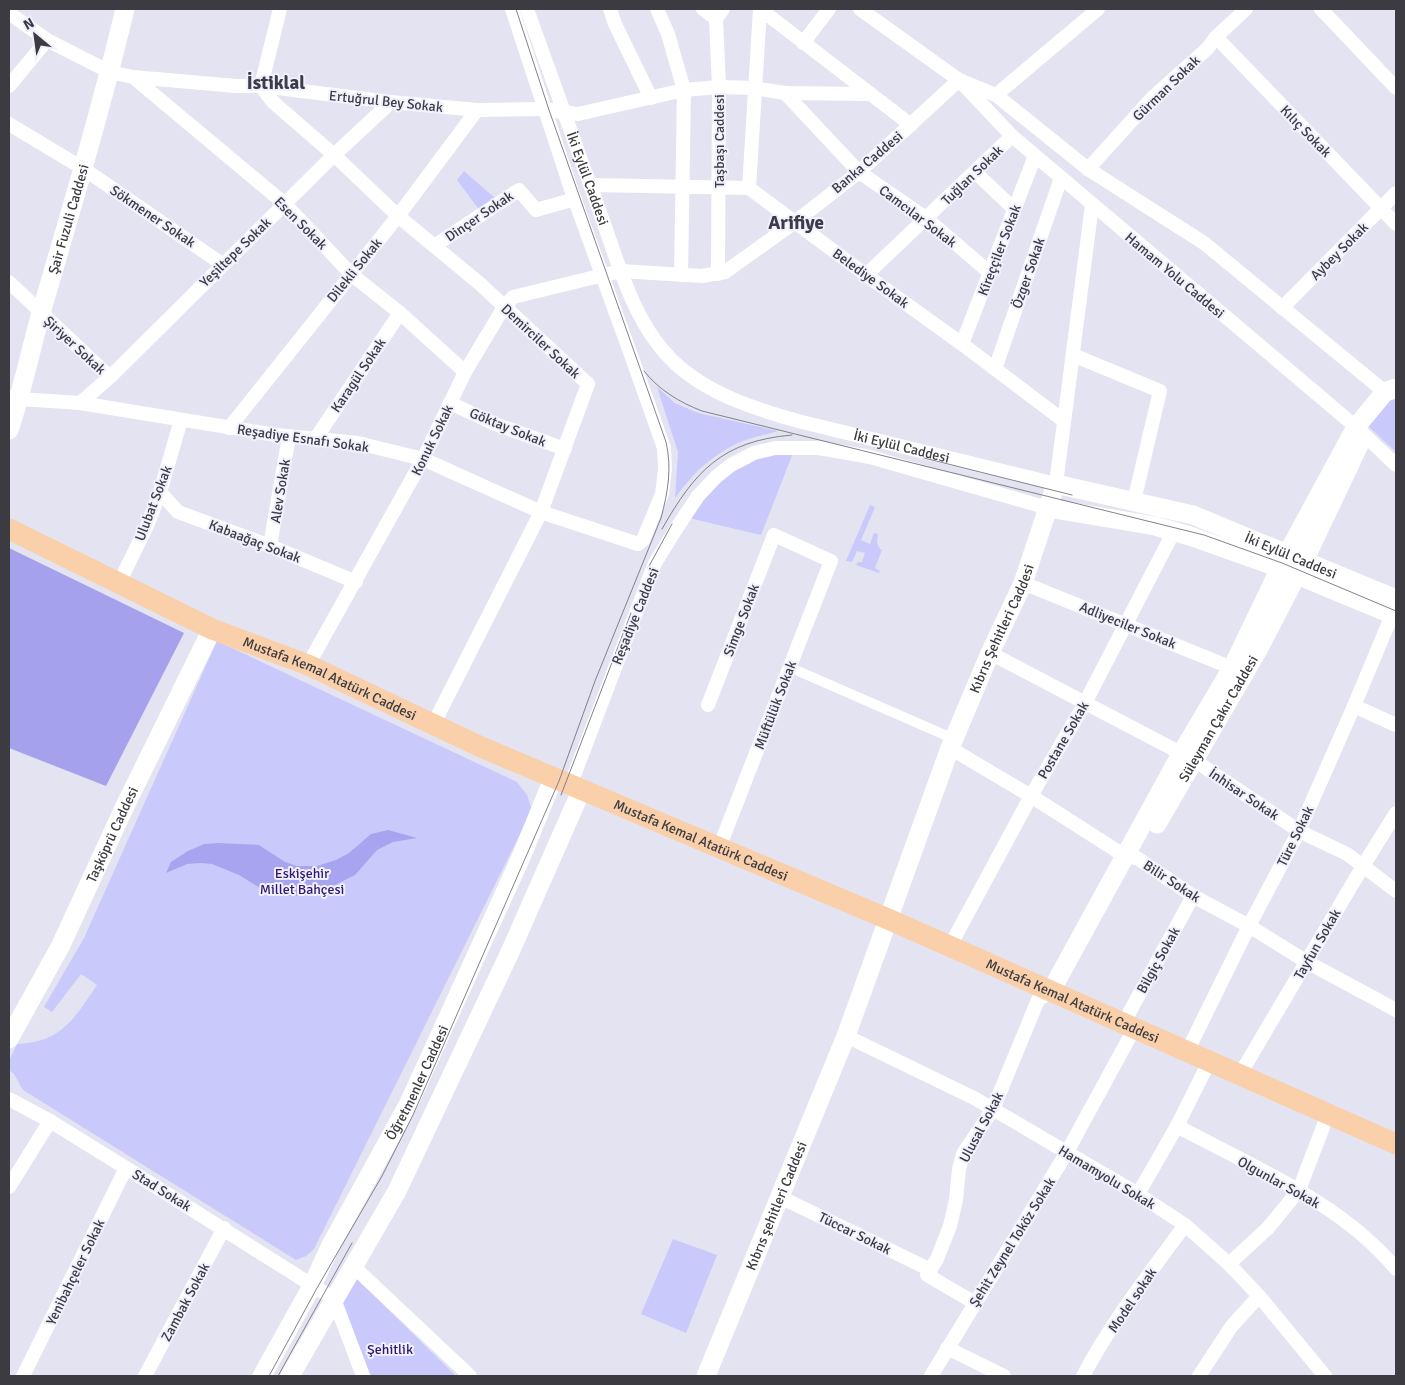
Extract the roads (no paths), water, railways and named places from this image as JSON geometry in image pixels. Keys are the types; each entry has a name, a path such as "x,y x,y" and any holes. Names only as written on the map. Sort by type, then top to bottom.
{"main road":[{"name":"Şair Fuzuli Caddesi","path":"9,430 14,398 84,169 125,9"},
{"path":"1292,565 1360,431 1391,390"},
{"name":"İki Eylül Caddesi","path":"1056,484 1192,515 1292,565 1395,610"},
{"name":"Kıbrıs Şehitleri Caddesi","path":"846,1036 952,743 990,653 1023,583 1056,484"},
{"name":"İki Eylül Caddesi","path":"1048,508 1155,526 1226,548 1292,565"},
{"name":"Mustafa Kemal Atatürk Caddesi","path":"9,529 212,629 308,665 433,725 568,785 888,919 1396,1144"},
{"name":"Süleyman Çakır Caddesi","path":"1057,994 1131,857 1188,757 1232,668 1292,565"},
{"name":"Süleyman Çakır Caddesi","path":"1188,757 1259,648 1292,565"},
{"name":"Taşköprü Caddesi","path":"9,1039 61,945 124,808 212,629"},
{"name":"Öğretmenler Caddesi","path":"290,1376 397,1192 511,950 568,785"},
{"name":"Öğretmenler Caddesi","path":"262,1376 312,1286 331,1244 409,1103 522,855 568,785"},
{"name":"Kıbrıs şehitleri Caddesi","path":"706,1376 846,1036"}],"street":[{"path":"261,86 280,9"},
{"name":"İki Eylül Caddesi","path":"512,9 543,109 664,448 665,469 662,494 648,524"},
{"name":"İki Eylül Caddesi","path":"528,9 620,271 639,315 656,342 676,364 694,378 722,394 762,411 1056,484"},
{"path":"610,9 615,24 651,98"},
{"path":"657,9 668,34 684,90 681,275"},
{"path":"704,9 719,14"},
{"path":"760,9 911,125"},
{"path":"590,185 749,188 760,9"},
{"path":"803,43 829,9"},
{"path":"996,95 1098,9"},
{"name":"Gürman Sokak","path":"1088,169 1153,97 1208,50 1216,37 1246,9"},
{"path":"1321,9 1396,88"},
{"name":"Hamam Yolu Caddesi","path":"869,11 959,80 1012,136 1360,431 1396,465"},
{"name":"Ertuğrul Bey Sokak","path":"16,14 47,40 110,72 133,77 236,86 261,86 391,102 477,110 543,109 578,114 684,90 719,87 754,88 785,93 869,94"},
{"name":"Taşbaşı Caddesi","path":"718,274 719,14"},
{"name":"Kılıç Sokak","path":"1216,37 1396,224"},
{"path":"9,86 47,40"},
{"name":"Esen Sokak","path":"133,77 284,204 351,274 400,313 465,372"},
{"name":"Hamam Yolu Caddesi","path":"959,80 996,95 1088,169 1204,243 1282,308 1391,390"},
{"name":"Banka Caddesi","path":"602,276 620,271 702,276 725,272 795,222 859,172 959,80"},
{"name":"Demirciler Sokak","path":"261,86 273,102 334,155 398,216 504,306 588,384 541,512 433,725"},
{"name":"Camcılar Sokak","path":"785,93 859,172 926,218 990,273"},
{"name":"Yeşiltepe Sokak","path":"80,403 110,377 222,264 391,102"},
{"name":"Dilekli Sokak","path":"229,428 398,216 477,110"},
{"name":"Sökmener Sokak","path":"9,124 84,169 222,264"},
{"name":"Tuğlan Sokak","path":"866,275 1012,136"},
{"name":"Kireççiler Sokak","path":"962,344 1035,156"},
{"path":"975,172 1014,209"},
{"name":"Özger Sokak","path":"995,369 1061,178"},
{"name":"Belediye Sokak","path":"749,188 1064,421"},
{"name":"Dinçer Sokak","path":"434,246 519,190 536,210 575,199"},
{"name":"Aybey Sokak","path":"1282,308 1396,194"},
{"name":"Kıbrıs Şehitleri Caddesi","path":"1056,484 1092,205"},
{"name":"Konuk Sokak","path":"308,665 423,459 465,372 504,306 513,297 602,276"},
{"name":"Şiriyer Sokak","path":"9,282 110,377"},
{"name":"Karagül Sokak","path":"316,438 400,313"},
{"path":"1073,355 1160,391 1134,501"},
{"name":"Reşadiye Esnafı Sokak","path":"14,398 80,403 229,428 358,443 423,459 541,512 638,544 642,540 648,524"},
{"name":"Göktay Sokak","path":"450,403 495,424 565,449"},
{"name":"Ulubat Sokak","path":"119,583 160,492 181,420"},
{"name":"Alev Sokak","path":"270,546 289,436"},
{"name":"İki Eylül Caddesi","path":"731,465 754,453 774,448 819,448 870,457 1048,508"},
{"name":"Reşadiye Caddesi","path":"568,785 655,563 698,496 716,477 731,465"},
{"name":"Kabaağaç Sokak","path":"160,492 178,512 270,546 356,582"},
{"name":"Postane Sokak","path":"950,946 1031,796 1085,703 1174,531"},
{"name":"Simge Sokak","path":"708,704 774,535 831,561"},
{"name":"Müftülük Sokak","path":"719,848 831,561"},
{"name":"Adliyeciler Sokak","path":"1023,583 1232,668"},
{"name":"Türe Sokak","path":"1187,1052 1298,831 1395,610"},
{"name":"İnhisar Sokak","path":"990,653 1188,757 1298,831 1347,854 1396,891"},
{"path":"789,667 952,743"},
{"path":"1354,706 1396,725"},
{"name":"Bilir Sokak","path":"952,743 1031,796 1193,896 1249,926 1307,962 1396,1010"},
{"name":"Tayfun Sokak","path":"1239,1076 1396,813"},
{"name":"Bilgiç Sokak","path":"1129,1026 1193,896"},
{"name":"Ulusal Sokak","path":"931,1270 950,1226 963,1154 992,1109 1038,1000 1057,994"},
{"name":"Şehit Zeynel Toköz Sokak","path":"931,1376 1067,1152 1129,1026"},
{"name":"Hamamyolu Sokak","path":"846,1036 974,1098 1138,1194 1185,1225 1229,1264 1259,1296 1325,1376"},
{"path":"1138,1194 1209,1062"},
{"name":"Stad Sokak","path":"9,1099 50,1121 224,1228 334,1299"},
{"path":"1229,1264 1268,1228 1299,1190 1328,1114"},
{"path":"9,1187 50,1121"},
{"name":"Olgunlar Sokak","path":"1176,1126 1299,1190 1358,1230 1382,1251 1396,1269"},
{"name":"Yenibahçeler Sokak","path":"24,1376 126,1168"},
{"name":"Tüccar Sokak","path":"780,1197 931,1270"},
{"name":"Model sokak","path":"1083,1376 1138,1289 1185,1225"},
{"name":"Zambak Sokak","path":"146,1376 224,1228"},
{"path":"353,1266 470,1376"},
{"path":"931,1270 927,1276 974,1303"},
{"path":"1199,1376 1231,1327 1259,1296"},
{"path":"334,1299 363,1376"},
{"path":"947,1348 1004,1376"}],"tram line":[{"path":"269,1376 382,1176 413,1115 559,781 595,681 661,518 666,499 669,471 666,442 549,110 516,9"},
{"path":"644,371 670,395 702,411 1204,535 1282,563 1396,611"},
{"path":"662,529 686,491 713,462 747,444 768,438 792,435"},
{"path":"924,458 1072,495"},
{"path":"648,568 672,524"},
{"path":"561,795 631,613"},
{"path":"278,1376 352,1243"}],"district":[{"name":"İstiklal","path":"276,82"},
{"name":"Arifiye","path":"796,222"}],"park label":[{"name":"Eskişehir Millet Bahçesi","path":"302,882"},
{"name":"Şehitlik","path":"390,1349"}]}
